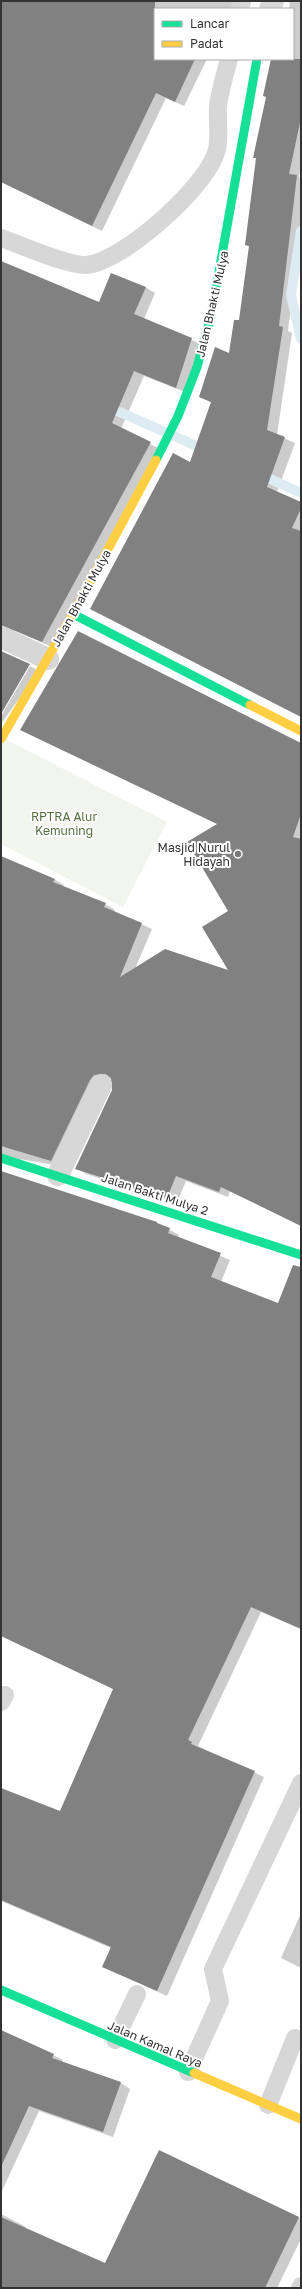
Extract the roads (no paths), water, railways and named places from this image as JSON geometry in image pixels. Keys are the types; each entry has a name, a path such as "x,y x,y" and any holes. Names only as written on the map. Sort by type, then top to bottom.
{"street":[{"name":"Jalan Bhakti Mulya","path":"1,739 73,614 156,460 178,416 197,367 211,316 257,60"},
{"path":"73,614 301,731"},
{"path":"1,637 48,658"},
{"path":"58,1175 101,1085"},
{"name":"Jalan Bakti Mulya 2","path":"1,1158 58,1175 301,1255"},
{"name":"Jalan Kamal Raya","path":"1,1990 188,2072 301,2119"}],"lane":[{"path":"1,238 60,260 87,265 117,253 146,234 205,174 217,149 218,105 229,60"},
{"path":"188,2072 220,2001 213,1969 301,1783"},
{"path":"115,2040 137,1994"},
{"path":"268,2105 295,2038"}],"waterway":[{"path":"301,231 291,295 301,339"},
{"path":"106,406 208,451"},
{"path":"257,473 301,493"}],"place":[{"name":"Masjid Nurul Hidayah","path":"238,854"}],"park label":[{"name":"RPTRA Alur Kemuning","path":"64,823"}]}
